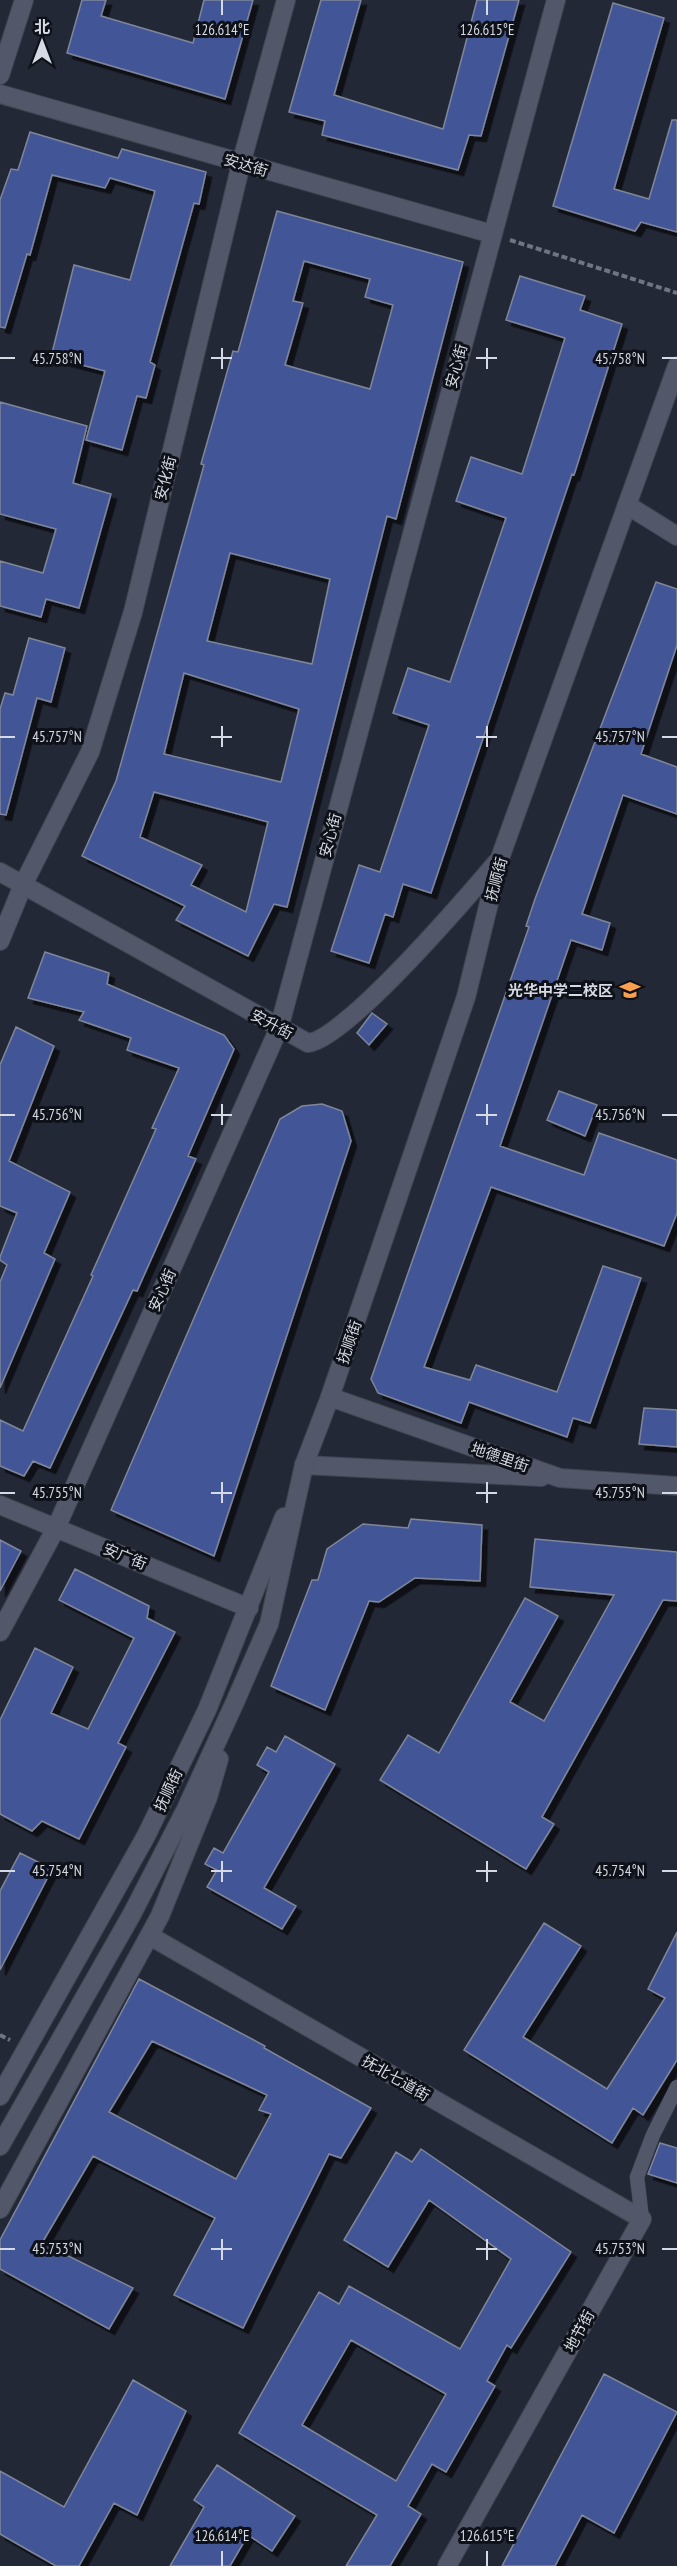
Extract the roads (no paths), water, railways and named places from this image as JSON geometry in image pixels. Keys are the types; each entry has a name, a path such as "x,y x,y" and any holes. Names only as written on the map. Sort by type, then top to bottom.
{"street":[{"path":"0,75 24,0"},
{"name":"安化街","path":"0,941 23,885 90,753 126,634 241,164 286,0"},
{"name":"安心街","path":"0,1632 56,1528 279,1028 556,0"},
{"name":"安达街","path":"0,94 492,234"},
{"name":"抚顺街","path":"0,2096 146,1836 207,1710 249,1608 330,1397 466,997 500,858 677,366"},
{"path":"627,505 677,536"},
{"name":"安升街","path":"0,872 308,1042 326,1037 441,929 500,858"},
{"name":"地德里街","path":"330,1397 560,1478 677,1485"},
{"path":"304,1465 560,1478"},
{"name":"抚顺街","path":"0,2146 137,1904 186,1809 235,1702 269,1624 304,1465"},
{"name":"安广街","path":"0,1505 249,1608"},
{"name":"抚顺街","path":"0,2209 160,1916 208,1797 235,1702"},
{"name":"抚北七道街","path":"150,1936 642,2219"},
{"name":"地节街","path":"447,2566 642,2219"}],"lane":[{"path":"642,2219 637,2177 652,2135 677,2087"}],"place":[{"name":"光华中学二校区","path":"630,990"}]}
